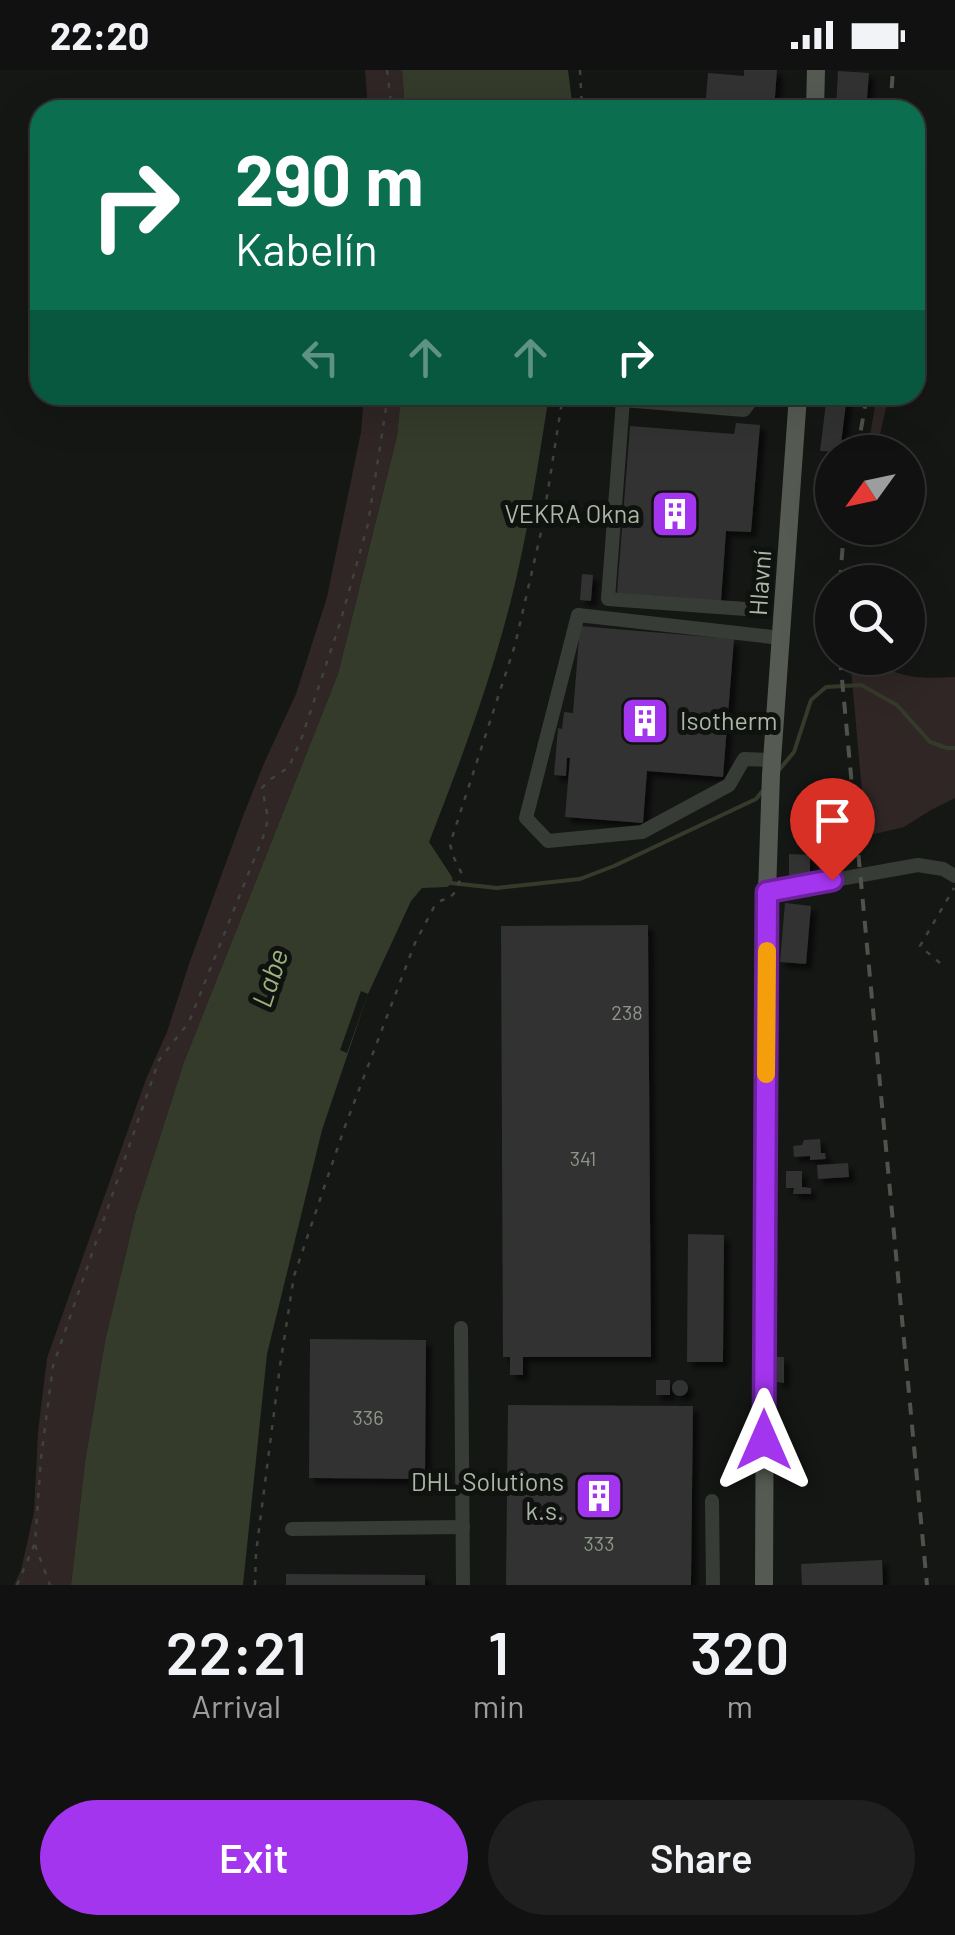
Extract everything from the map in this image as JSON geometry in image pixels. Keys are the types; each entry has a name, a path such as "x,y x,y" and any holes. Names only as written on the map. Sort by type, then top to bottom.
{"main road":[{"path":"814,100 816,70"},
{"name":"Hlavní","path":"764,1585 767,892 797,405"}],"street":[{"path":"622,405 608,599 759,610"},
{"path":"683,405 744,410 748,405"},
{"path":"772,767 744,758 729,785 642,832 548,841 526,818 578,615 781,638"},
{"path":"767,892 918,865 943,869 955,876"},
{"path":"461,1328 464,1585"},
{"path":"712,1502 713,1585"},
{"path":"292,1528 463,1526"}],"path":[{"path":"387,70 391,100"},
{"path":"580,70 582,100"},
{"path":"17,1585 34,1544 53,1366 160,1060 189,1022 265,832 268,818 262,788 289,768 302,737 368,524 386,405"},
{"path":"255,1585 277,1385 294,1276 344,1129 415,943 434,906 456,891 462,874 450,844 515,645 542,528 561,405"},
{"path":"940,963 920,946 955,887"},
{"path":"34,1544 50,1585"}],"shaded area":[{"path":"365,70 402,70 404,100 367,100"},
{"path":"363,405 400,405 397,436 338,674 184,1062 136,1211 105,1341 85,1462 71,1585 14,1585 34,1512 47,1358 243,816 296,694 327,597"},
{"path":"875,405 887,405 880,435 870,435"},
{"path":"852,675 955,677 955,798 904,827 866,836"}],"water":[{"path":"402,70 568,70 572,100 404,100"},
{"name":"Labe","path":"400,405 547,405 528,524 503,631 429,842 453,883 422,888 411,901 368,994 322,1130 267,1354 243,1585 71,1585 85,1462 105,1341 136,1211 184,1062 338,674 397,436"}],"pier":[{"path":"361,991 368,994 347,1053 340,1050"}],"building":[{"path":"744,70 777,70 775,100 706,100 708,73 744,76"},
{"path":"838,71 869,73 867,100 837,100"},
{"path":"826,405 846,405 842,435 822,435"},
{"name":"VEKRA Okna","path":"736,423 760,425 751,532 726,531 721,601 617,593 630,426 734,434"},
{"path":"582,574 593,575 591,601 580,600"},
{"name":"Isotherm","path":"580,626 734,639 723,777 647,771 643,823 565,817 570,758 566,776 554,775 558,728 562,729 564,712 573,713"},
{"path":"789,854 810,855 810,877 789,877"},
{"path":"836,864 837,872 821,875 819,867"},
{"path":"785,903 811,906 806,964 780,962"},
{"path":"648,925 651,1357 523,1357 523,1375 510,1375 510,1357 503,1357 501,926"},
{"path":"820,1139 821,1153 825,1153 826,1159 794,1157 793,1146 802,1145 804,1140"},
{"path":"848,1163 849,1177 818,1179 817,1165"},
{"path":"786,1171 802,1171 802,1187 811,1188 811,1194 793,1194 794,1188 786,1188"},
{"path":"688,1234 724,1235 723,1362 687,1362"},
{"path":"310,1339 426,1340 425,1479 309,1478"},
{"path":"777,1357 784,1357 784,1383 777,1382"},
{"path":"656,1380 670,1380 670,1395 656,1395"},
{"path":"680,1380 688,1388 680,1396 672,1388"},
{"name":"DHL Solutions k.s.","path":"508,1405 693,1406 691,1585 506,1585"},
{"path":"882,1560 883,1585 802,1585 801,1564"},
{"path":"286,1574 425,1575 425,1585 286,1585"}],"waterway":[{"path":"779,770 794,752 811,700 826,687 861,685 897,705 930,742 955,748"},
{"path":"451,883 497,888 580,879 756,799 764,789"}],"railway":[{"path":"891,100 893,70"},
{"path":"860,435 865,405"},
{"path":"841,565 843,545"},
{"path":"842,675 927,1585"}],"slow traffic":[{"path":"766,1074 767,951"}],"place":[{"name":"VEKRA Okna","path":"675,514"},
{"name":"Isotherm","path":"645,721"},
{"name":"DHL Solutions k.s.","path":"599,1496"}],"route":[{"path":"764,1440 767,892 832,880"}]}
